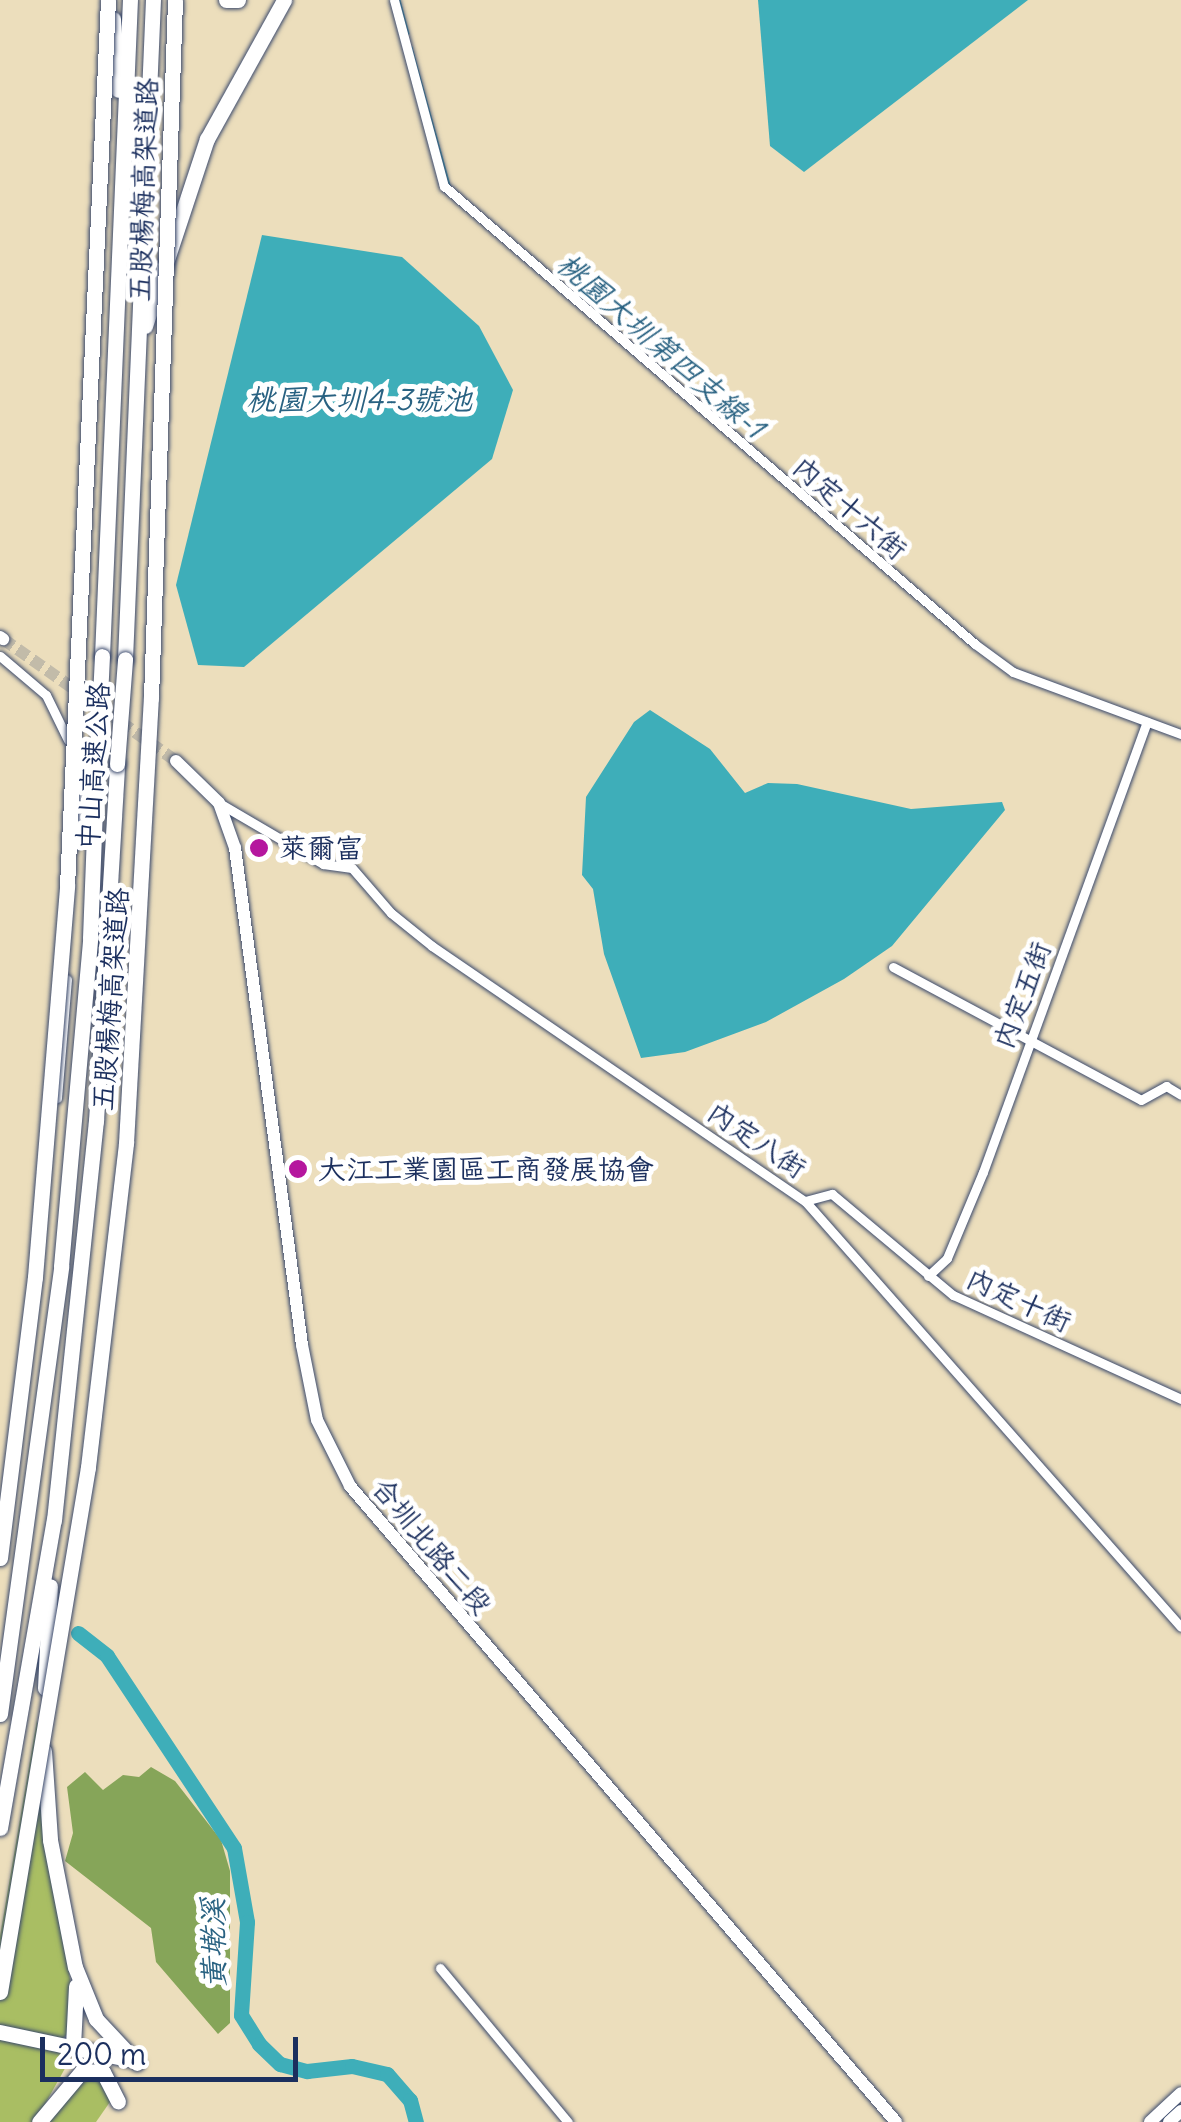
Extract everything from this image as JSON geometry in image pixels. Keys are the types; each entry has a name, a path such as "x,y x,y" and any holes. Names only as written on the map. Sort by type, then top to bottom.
{"highway":[{"path":"110,0 124,169"},
{"name":"五股楊梅高架道路","path":"0,1558 35,1277 66,905 110,0"},
{"name":"中山高速公路","path":"0,1714 18,1611 61,1266 90,938 130,0"},
{"name":"中山高速公路","path":"0,1828 54,1520 96,1121 125,660 153,0"},
{"name":"五股楊梅高架道路","path":"0,1992 88,1466 126,1143 150,733 175,0"},
{"path":"226,0 238,0"},
{"path":"138,354 208,139 284,0"},
{"path":"0,2032 137,2063 96,2019 75,1967 50,1840 43,1730 54,1520"},
{"path":"0,1662 18,1611"},
{"path":"73,2046 75,1967"},
{"path":"39,2122 82,2071 102,2072 118,2101 116,2075 73,2046"}],"street":[{"name":"內定十六街","path":"394,0 444,186 1009,669 1181,734"},
{"path":"0,656 46,695 64,722 80,792 38,1289 0,1572"},
{"name":"內定五街","path":"928,1276 948,1258 1147,722"},
{"name":"合圳北路二段","path":"176,760 219,803 236,848 302,1345 317,1420 334,1456 380,1526 896,2122"},
{"name":"內定八街","path":"219,803 322,864 352,868 391,914 432,946 805,1200 1181,1626"},
{"path":"892,967 1141,1100 1166,1086 1181,1094"},
{"name":"內定十街","path":"805,1200 832,1194 953,1296 1181,1400"},
{"path":"440,1968 568,2122"},
{"path":"1150,2122 1181,2094"},
{"path":"1169,2122 1181,2112"}],"green space":[{"path":"37,1720 73,2003 72,2030 62,2039 0,2026 0,1936"},
{"path":"151,1767 175,1781 221,1840 230,1871 230,2023 218,2034 156,1962 151,1928 65,1861 73,1833 67,1787 85,1772 103,1790 123,1775 139,1777"},
{"path":"0,2038 67,2051 68,2063 35,2122 0,2122"},
{"path":"96,2075 112,2099 96,2122 47,2122 78,2079"}],"water":[{"path":"758,0 1028,0 804,172 770,146"},
{"name":"桃園大圳4-3號池","path":"262,235 402,257 479,326 513,390 492,459 244,667 198,665 176,585"},
{"path":"650,710 710,749 745,793 768,783 797,784 911,809 1002,802 1005,810 892,946 844,979 766,1022 685,1052 641,1058 604,954 593,889 582,875 586,797 634,722"}],"waterway":[{"name":"桃園大圳第四支線-1","path":"399,0 408,33"},
{"name":"桃園大圳第四支線-1","path":"411,47 449,185"},
{"name":"黃墘溪","path":"78,1633 107,1656 234,1848 247,1922 241,2015 259,2044 280,2064 307,2071 352,2066 387,2074 410,2100 416,2122"}],"tunnel":[{"path":"3,639 176,761"}],"place":[{"name":"萊爾富","path":"259,848"},
{"name":"大江工業園區工商發展協會","path":"298,1169"}]}
